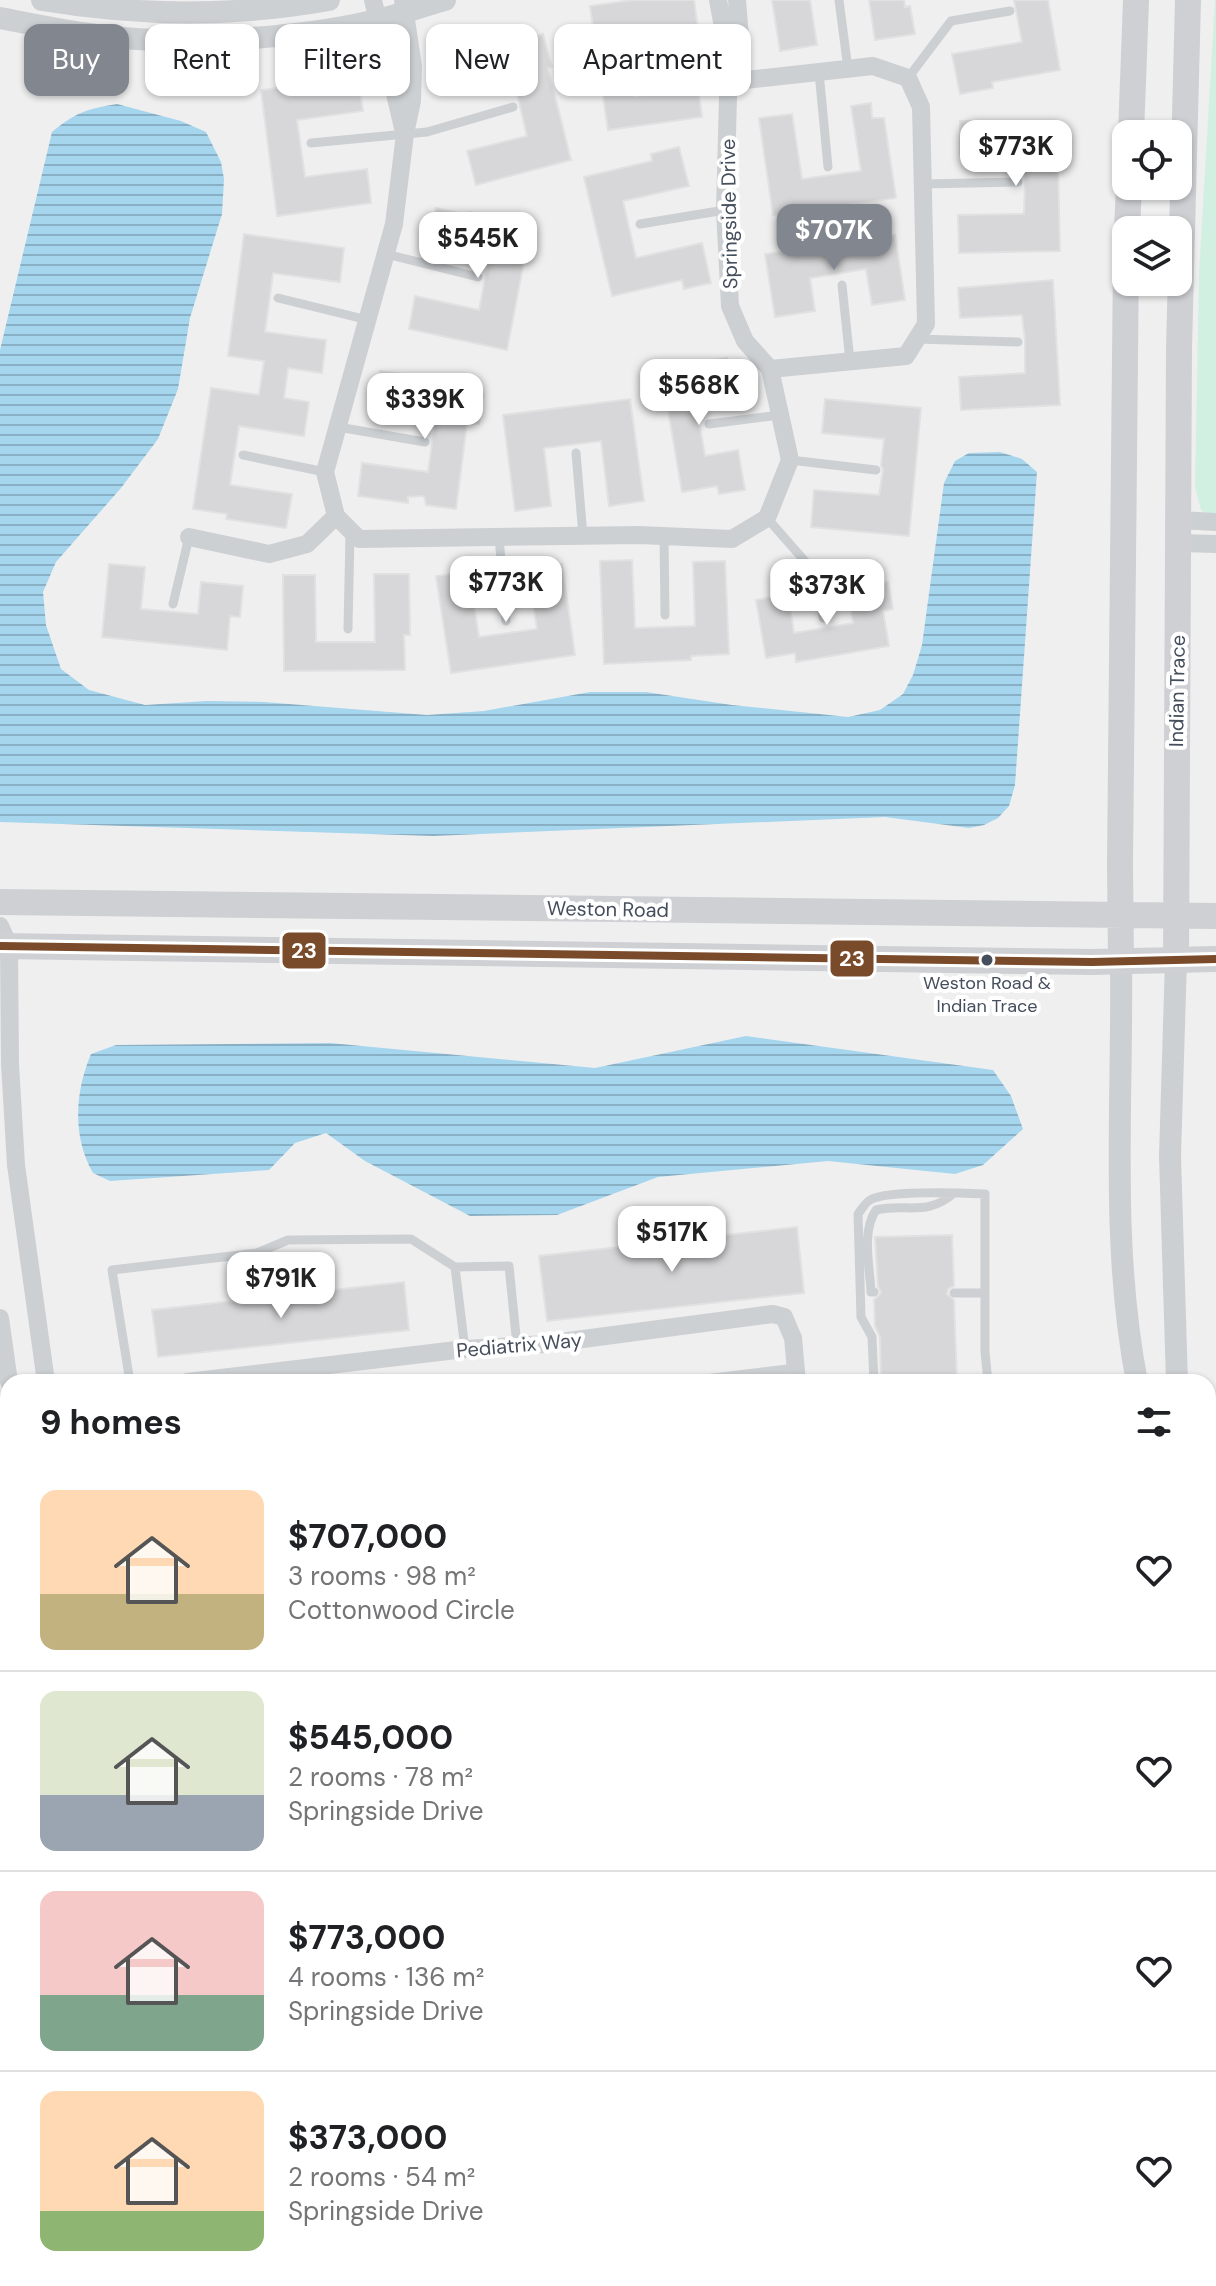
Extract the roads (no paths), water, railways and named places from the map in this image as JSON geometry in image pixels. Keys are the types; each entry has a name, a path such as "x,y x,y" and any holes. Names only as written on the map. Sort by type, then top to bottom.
{"main road":[{"path":"1132,120 1136,0"},
{"name":"Indian Trace","path":"1176,960 1179,349 1188,0"},
{"path":"1121,961 1126,296"},
{"name":"Weston Road","path":"0,902 1216,916"},
{"path":"3,939 1121,961 1216,959"}],"street":[{"path":"42,0 156,13 239,12 329,0"},
{"path":"0,18 74,32 156,40 241,38 319,30 376,10 445,0"},
{"name":"Springside Drive","path":"718,0 722,24"},
{"name":"Springside Drive","path":"737,0 739,24"},
{"path":"405,6 413,66 412,101 394,224 325,472 336,516 359,539 583,536 732,539 767,518 790,460"},
{"path":"376,10 405,134"},
{"path":"751,79 873,66 908,78 921,107 926,324 906,356 770,369"},
{"name":"Springside Drive","path":"728,96 725,210 730,306 745,341 770,369 790,460"},
{"path":"189,537 269,554 307,544 336,516"},
{"path":"1179,532 1216,522"},
{"path":"1179,532 1216,544"},
{"path":"3,939 16,1165 45,1374"},
{"name":"Indian Trace","path":"1176,960 1170,1156 1177,1374"},
{"path":"1121,961 1119,1197 1129,1337 1136,1374"},
{"name":"Pediatrix Way","path":"254,1374 773,1314 784,1317 793,1338 797,1374"},
{"path":"0,1318 2,1348 9,1374"}],"lane":[{"path":"839,0 848,69"},
{"path":"908,78 951,21 1010,11"},
{"path":"819,72 828,167"},
{"path":"311,143 427,132 513,107"},
{"path":"923,184 1018,182"},
{"path":"640,224 725,210"},
{"path":"386,254 478,277"},
{"path":"842,285 850,361"},
{"path":"278,298 368,320"},
{"path":"916,339 1018,342"},
{"path":"709,424 780,415"},
{"path":"338,427 425,442"},
{"path":"576,453 583,536"},
{"path":"243,455 325,472"},
{"path":"790,460 876,470"},
{"path":"767,518 817,575 823,618"},
{"path":"348,629 350,531"},
{"path":"664,536 665,615"},
{"path":"173,604 189,537"},
{"path":"499,537 506,621"},
{"path":"874,1292 871,1292 868,1238 870,1219 876,1210 931,1208 942,1204 954,1193"},
{"path":"874,1374 872,1337 861,1317 858,1214 868,1201 880,1196 954,1193 985,1194 987,1374"},
{"path":"129,1374 112,1270 257,1253 288,1240 411,1239 455,1267 509,1266 517,1346"},
{"path":"455,1267 465,1349"},
{"path":"954,1293 985,1293"}],"water":[{"path":"117,104 181,121 206,132 221,162 224,179 222,214 190,318 178,389 158,439 121,488 56,562 43,592 46,625 61,669 89,690 145,705 207,701 264,702 427,715 484,711 590,692 646,692 848,717 880,710 903,694 913,675 922,645 944,483 955,461 969,453 1000,452 1022,459 1037,472 1015,785 1009,806 998,818 969,828 885,817 433,836 0,822 0,350 52,132 82,112"},
{"path":"746,1036 993,1070 1011,1096 1023,1129 983,1165 955,1174 828,1161 658,1177 557,1215 470,1216 365,1161 326,1133 295,1143 269,1170 110,1181 93,1173 86,1159 79,1129 79,1099 91,1054 116,1045 330,1043 595,1068"}],"place":[{"name":"Weston Road & Indian Trace","path":"987,960"}]}
